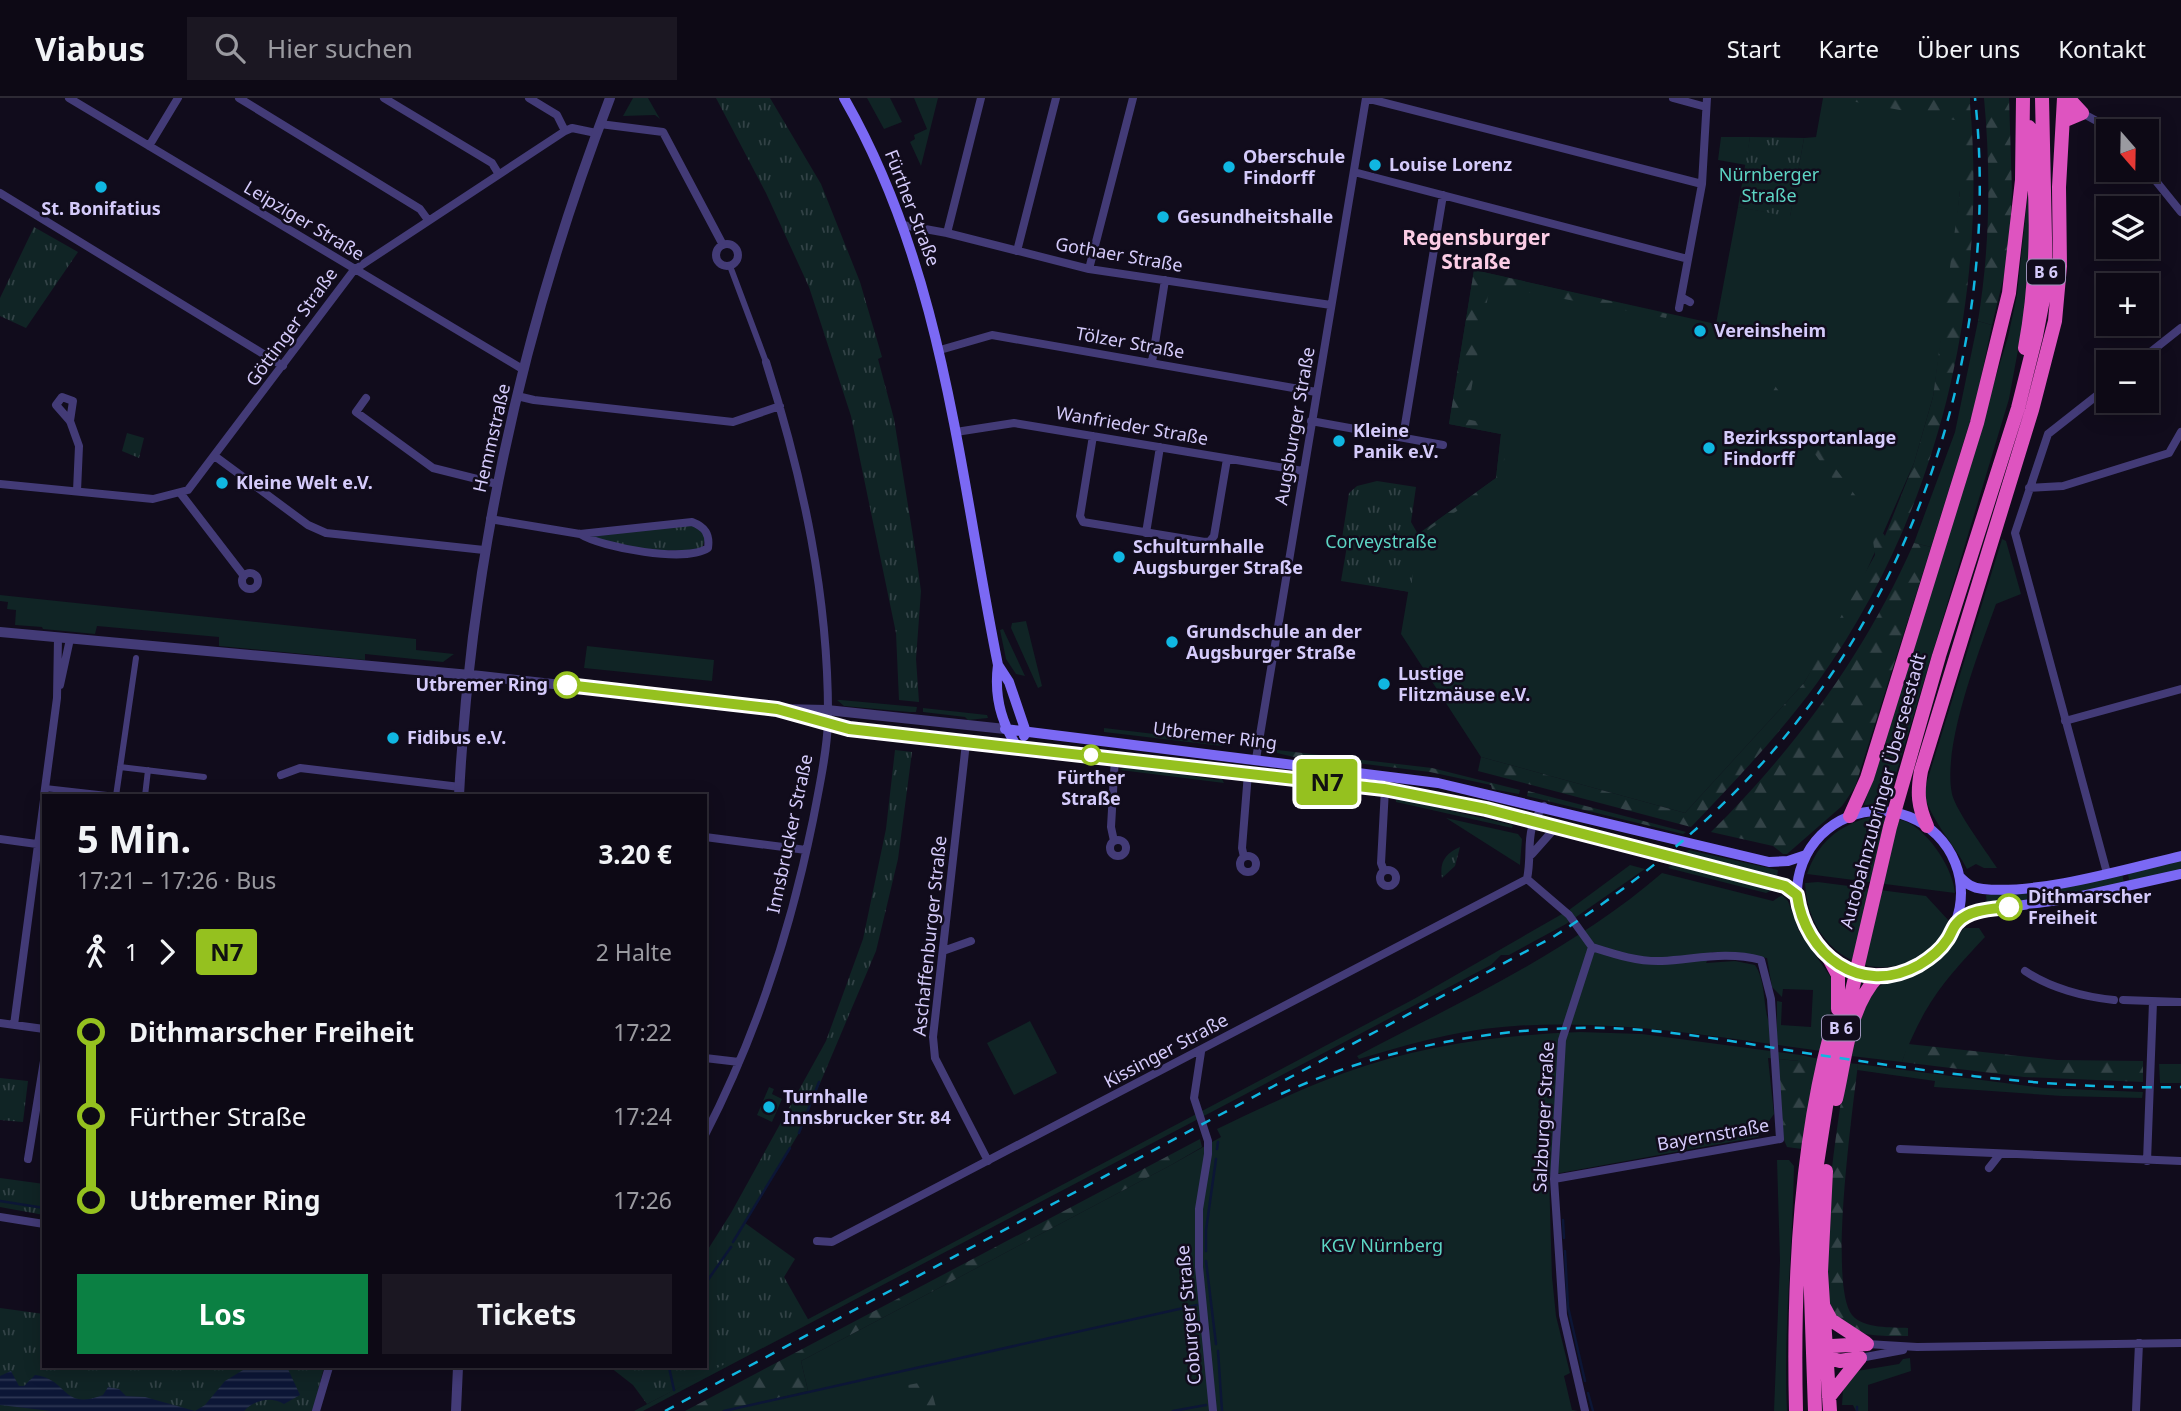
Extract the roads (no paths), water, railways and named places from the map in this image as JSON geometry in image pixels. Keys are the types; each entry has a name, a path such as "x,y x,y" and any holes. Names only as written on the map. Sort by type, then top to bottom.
{"highway":[{"name":"Autobahnzubringer Überseestadt","path":"2006,438 2027,334 2032,278 2032,147 2024,98"},
{"name":"B 6","path":"1850,816 1867,778 1977,423 2009,293 2022,180 2024,98"},
{"name":"B 6","path":"2066,98 2082,113"},
{"name":"B 6","path":"1927,826 1919,808 1917,792 1921,771 2032,410 2054,321 2060,267 2059,187 2066,98"},
{"name":"Autobahnzubringer Überseestadt","path":"1815,1411 1810,1265 1817,1164 1828,1094 1890,827 1939,656 2006,438 2018,408 2046,284 2042,99"},
{"name":"B 6","path":"2042,99 2059,187"},
{"path":"2063,121 2082,113"},
{"name":"B 6","path":"1796,1411 1795,1320 1814,1107 1840,995 1838,975 1830,960"},
{"name":"B 6","path":"1830,1404 1822,1354 1821,1272 1825,1182 1833,1116 1853,1017 1864,990 1879,975"},
{"path":"1823,1304 1831,1320 1867,1344"},
{"name":"B 6","path":"1795,1320 1822,1354"},
{"path":"1795,1372 1822,1354 1867,1344"},
{"path":"1822,1354 1860,1358"},
{"name":"B 6","path":"1830,1404 1860,1358"}],"main road":[{"name":"Fürther Straße","path":"844,98 874,156 903,225 940,350 998,665 996,684 1005,729 1018,748"},
{"name":"Fürther Straße","path":"998,665 1009,682 1027,732"},
{"name":"Utbremer Ring","path":"1005,729 1438,783 1544,806 1769,862 1788,861 1806,855"},
{"path":"1018,748 1027,732"},
{"name":"Utbremer Ring","path":"1018,748 1384,789 1531,820 1778,884 1797,895"},
{"path":"1960,877 1962,897 1958,922 1945,943 1932,957 1898,973 1879,975 1855,971 1830,960 1807,932 1797,895 1799,875 1806,855 1818,838 1850,816 1891,811 1912,817 1927,826 1945,847 1960,877 1969,886 1990,889 2107,873 2181,856"},
{"path":"1958,922 1981,911 2073,898 2181,874"}],"street":[{"name":"Leipziger Straße","path":"69,98 524,370"},
{"path":"149,146 178,98"},
{"path":"239,98 420,209 428,220"},
{"path":"384,98 492,163 498,173"},
{"path":"529,98 557,115 565,131 572,128 598,128 663,132 723,245"},
{"name":"Hemmstraße","path":"460,792 467,674 484,550 497,484 547,282 610,98"},
{"path":"947,233 981,98"},
{"path":"1017,251 1056,98"},
{"path":"1089,269 1133,98"},
{"path":"1366,98 1702,184"},
{"name":"Augsburger Straße","path":"1256,759 1366,98"},
{"path":"1673,98 1707,102 1702,184 1679,308"},
{"path":"2082,113 2096,121"},
{"name":"Göttinger Straße","path":"181,494 216,457 354,270 565,131"},
{"path":"1354,172 1688,259"},
{"path":"2157,182 2181,212"},
{"path":"0,193 283,366"},
{"path":"1403,437 1443,195"},
{"name":"Gothaer Straße","path":"903,225 947,233 1089,269 1331,305"},
{"path":"723,245 734,246 738,252 737,259 730,265 723,265 716,257 723,245"},
{"path":"730,265 766,362"},
{"path":"1152,362 1165,281"},
{"path":"1681,297 1690,302"},
{"path":"2153,350 2181,328"},
{"name":"Tölzer Straße","path":"940,350 992,335 1316,392"},
{"name":"Innsbrucker Straße","path":"707,1131 739,1062 779,954 806,850 828,724 820,583 780,406 766,362"},
{"path":"517,396 733,422 780,406"},
{"path":"2096,396 2048,434 2029,488 2015,541 2107,873"},
{"path":"366,398 356,412 433,468 497,484"},
{"path":"70,421 79,446 81,462 77,491"},
{"path":"1311,421 1443,445"},
{"name":"Wanfrieder Straße","path":"956,432 1014,422 1303,471"},
{"path":"2029,488 2063,486 2169,453 2177,434 2181,432"},
{"path":"1093,436 1080,516 1083,522 1146,533 1210,541 1214,537 1227,459"},
{"path":"1146,533 1160,447"},
{"path":"216,457 308,525 326,533 484,550"},
{"path":"0,484 153,499 181,494 244,576"},
{"path":"490,519 580,534 692,522 707,531 709,539 708,548 693,555 601,545 580,534"},
{"name":"Utbremer Ring","path":"0,632 467,674 777,709 827,710 1005,729"},
{"path":"57,698 58,637"},
{"path":"45,794 57,698 70,639"},
{"path":"116,794 136,658"},
{"path":"2064,721 2181,688"},
{"name":"Utbremer Ring","path":"777,709 849,729 1018,748"},
{"name":"Aschaffenburger Straße","path":"967,743 933,1037 935,1058 988,1161"},
{"path":"1114,841 1111,827 1115,757"},
{"path":"120,767 204,777"},
{"path":"281,775 300,768 460,792"},
{"path":"145,794 148,770"},
{"name":"Utbremer Ring","path":"1244,857 1242,848 1248,773"},
{"path":"1384,789 1381,863 1384,871"},
{"path":"1544,806 1531,820 1529,835 1532,854 1527,879 1569,915 1592,947"},
{"path":"1532,854 1556,827"},
{"path":"707,837 806,850"},
{"path":"0,839 41,845 14,1025"},
{"name":"Kissinger Straße","path":"817,1241 832,1242 1201,1052 1527,879"},
{"path":"943,951 971,941"},
{"name":"Bayernstraße","path":"1554,1179 1780,1139 1771,999 1761,960 1741,954 1716,954 1661,961 1629,958 1592,947"},
{"name":"Salzburger Straße","path":"1585,1411 1563,1315 1554,1179 1562,1040 1592,947"},
{"path":"2025,971 2040,981 2069,990 2119,1000 2181,1002"},
{"path":"2147,1161 2153,1002"},
{"path":"0,1023 42,1029"},
{"name":"Coburger Straße","path":"1201,1052 1194,1098 1208,1141 1208,1154 1199,1209 1199,1267 1213,1411"},
{"path":"707,1058 739,1062"},
{"path":"28,1159 42,1073"},
{"path":"1900,1149 2181,1161"},
{"path":"1989,1168 2000,1154"},
{"path":"0,1217 42,1224"},
{"path":"2136,1411 2139,1343"},
{"path":"1867,1344 1917,1347 2181,1343"},
{"path":"1860,1358 1917,1347"},
{"path":"316,1411 329,1368"},
{"path":"456,1411 458,1368"}],"water":[{"path":"246,1368 287,1368 300,1395 284,1404 263,1400 244,1411 195,1411 205,1405 225,1381"},
{"path":"11,1371 19,1386 24,1386 35,1375 46,1378 79,1399 103,1395 108,1387 119,1389 126,1396 145,1397 195,1411 51,1411 0,1405 0,1376"}],"waterway":[{"path":"799,1133 819,1082"},
{"path":"1217,1149 1218,1142"},
{"path":"733,1242 790,1148"},
{"path":"1206,1251 1206,1230 1216,1159"},
{"path":"0,1201 42,1208"},
{"path":"1563,1220 1564,1238"},
{"path":"707,1281 731,1247"},
{"path":"1565,1251 1568,1307 1585,1381"},
{"path":"1206,1261 1216,1344"},
{"path":"724,1411 1197,1305"},
{"path":"1218,1351 1222,1411"},
{"path":"669,1368 674,1390"},
{"path":"1588,1393 1593,1411"},
{"path":"1173,1411 1206,1405"}],"railway":[{"path":"665,1411 1553,937 1608,900 1661,859 1734,793 1814,699 1863,623 1904,541 1937,456 1960,368 1975,279 1980,188 1975,98"},
{"path":"1281,1094 1352,1066 1426,1046 1501,1033 1577,1028 1668,1032 1999,1079 2090,1086 2181,1087"}],"place":[{"name":"Louise Lorenz","path":"1375,165"},
{"name":"Oberschule Findorff","path":"1229,167"},
{"name":"St. Bonifatius","path":"101,187"},
{"name":"Gesundheitshalle","path":"1163,217"},
{"name":"Vereinsheim","path":"1700,331"},
{"name":"Kleine Panik e.V.","path":"1339,441"},
{"name":"Bezirkssportanlage Findorff","path":"1709,448"},
{"name":"Kleine Welt e.V.","path":"222,483"},
{"name":"Schulturnhalle Augsburger Straße","path":"1119,557"},
{"name":"Grundschule an der Augsburger Straße","path":"1172,642"},
{"name":"Lustige Flitzmäuse e.V.","path":"1384,684"},
{"name":"Utbremer Ring","path":"567,685"},
{"name":"Fidibus e.V.","path":"393,738"},
{"name":"Fürther Straße","path":"1091,755"},
{"name":"Dithmarscher Freiheit","path":"2009,907"},
{"name":"Turnhalle Innsbrucker Str. 84","path":"769,1107"}],"district":[{"name":"Regensburger Straße","path":"1476,250"}],"park label":[{"name":"Nürnberger Straße","path":"1769,185"},
{"name":"Corveystraße","path":"1381,542"},
{"name":"KGV Nürnberg","path":"1382,1246"}]}
